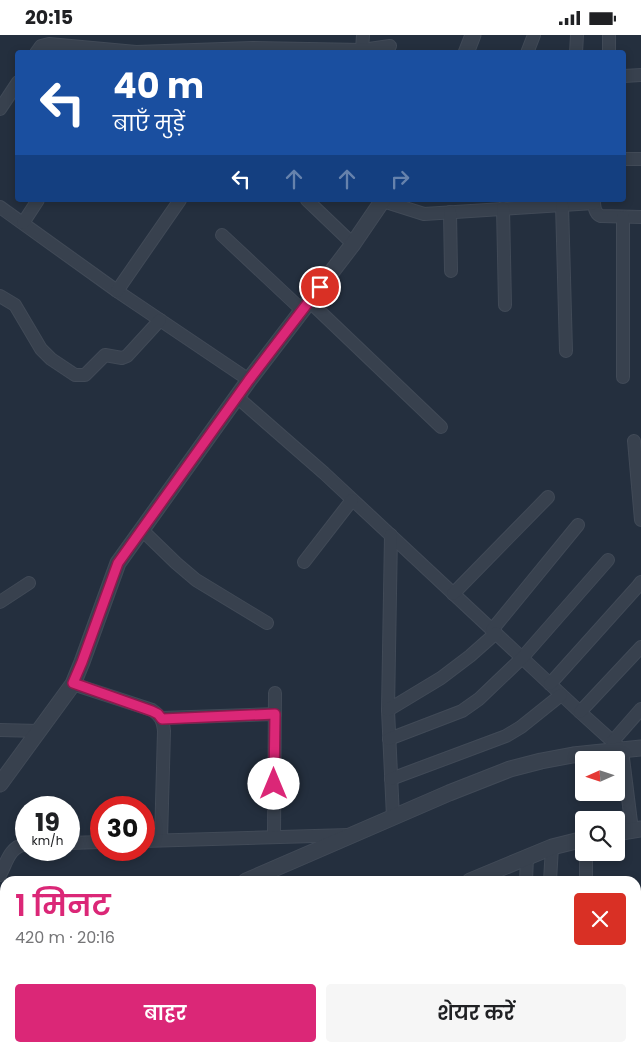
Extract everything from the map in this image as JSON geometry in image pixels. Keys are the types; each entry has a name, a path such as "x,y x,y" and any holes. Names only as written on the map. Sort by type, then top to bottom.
{"street":[{"path":"362,50 363,35"},
{"path":"467,50 473,35"},
{"path":"528,50 534,35"},
{"path":"576,35 576,50"},
{"path":"609,35 609,50"},
{"path":"38,50 41,46 49,44 114,50"},
{"path":"194,50 252,48 362,50 390,46"},
{"path":"626,76 641,75"},
{"path":"0,109 15,86"},
{"path":"626,159 641,159"},
{"path":"23,223 37,202"},
{"path":"117,291 179,202"},
{"path":"309,202 353,245"},
{"path":"0,784 73,683 118,563 249,380 353,245 382,202"},
{"path":"386,202 424,213 583,202"},
{"path":"594,202 598,215 605,217 641,217"},
{"path":"562,204 566,351"},
{"path":"0,207 117,291 249,380"},
{"path":"503,209 505,305"},
{"path":"450,212 451,271"},
{"path":"623,217 623,377"},
{"path":"222,235 306,306 441,427"},
{"path":"0,296 14,305 41,349 51,359 75,375 85,375 105,355 127,356 160,320"},
{"path":"237,397 391,535 550,685 617,745 625,770 630,812 639,831 625,832"},
{"path":"634,441 641,520"},
{"path":"453,594 548,497"},
{"path":"304,562 352,500"},
{"path":"388,710 442,678 470,657 494,632 578,525"},
{"path":"142,530 196,580 267,623"},
{"path":"391,535 388,710 394,817"},
{"path":"389,739 462,711 479,699 522,658 608,560"},
{"path":"550,685 641,582"},
{"path":"0,602 29,583"},
{"path":"580,712 641,647"},
{"path":"73,683 152,711 162,719 164,731 161,840"},
{"path":"274,837 275,693"},
{"path":"392,779 506,736 521,727 561,695"},
{"path":"617,745 641,709"},
{"path":"162,719 275,714"},
{"path":"0,730 39,731"},
{"path":"258,876 449,793 510,769 617,745 641,748"},
{"path":"155,840 352,835"},
{"path":"482,876 552,847 575,841"},
{"path":"550,876 552,847"},
{"path":"0,875 15,848"},
{"path":"526,876 527,857"},
{"path":"586,861 586,876"}],"route":[{"path":"274,784 275,714 162,719 152,711 73,683 118,563 249,380 320,287"}]}
